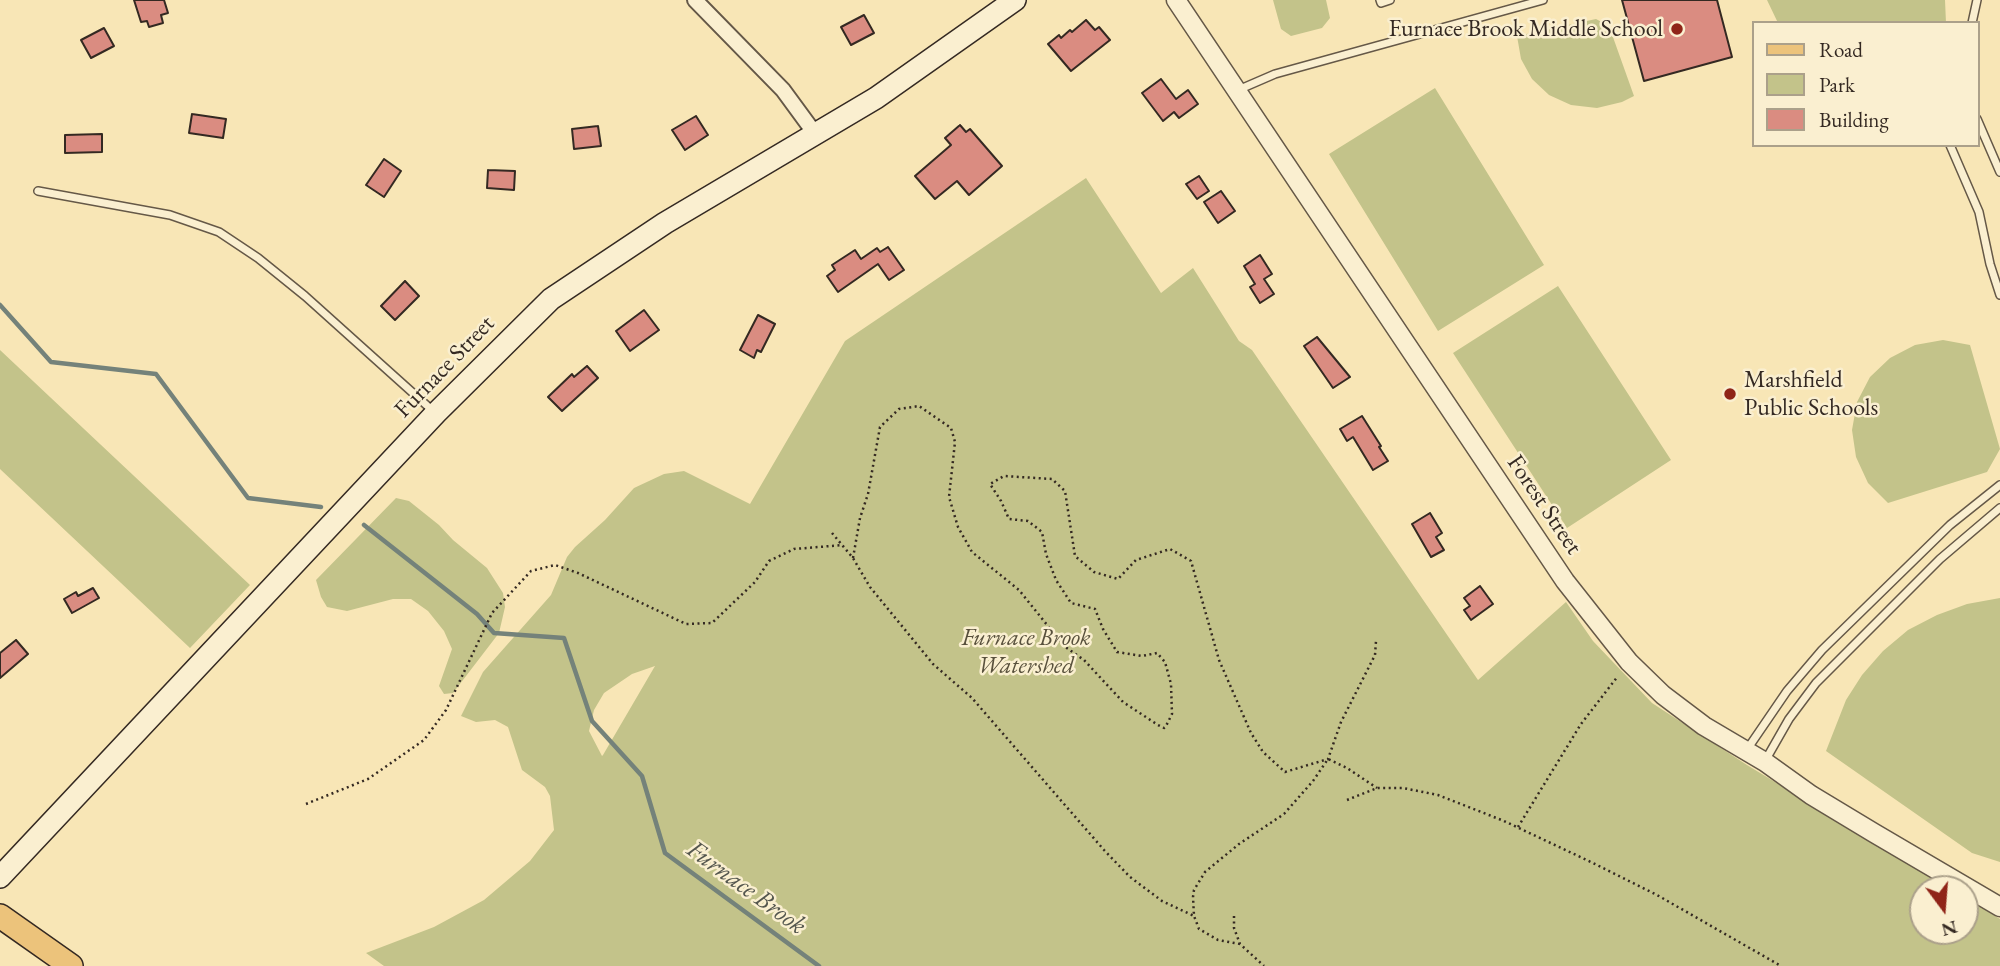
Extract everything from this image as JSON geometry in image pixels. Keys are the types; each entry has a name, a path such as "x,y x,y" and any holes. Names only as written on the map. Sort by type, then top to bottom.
{"main road":[{"name":"Furnace Street","path":"0,877 436,413 531,318 572,283 690,207 816,135 905,78 1015,0"},
{"path":"0,916 71,966"}],"street":[{"path":"695,0 783,90 816,135"},
{"name":"Forest Street","path":"1176,0 1565,581 1629,662 1681,710 1704,726 1765,762 1821,802 2000,906"}],"lane":[{"path":"1380,0 1390,0"},
{"path":"1237,90 1275,74 1522,3 1543,0"},
{"path":"1972,21 1977,0"},
{"path":"1979,124 2000,172"},
{"path":"1951,147 1979,212 2000,296"},
{"path":"38,191 170,215 219,232 258,258 305,296 436,413"},
{"path":"1746,751 1787,691 1822,650 1950,526 2000,485"},
{"path":"1765,762 1789,719 1816,683 1940,559 2000,508"}],"path":[{"path":"853,558 880,427 899,409 919,406 951,428 955,442 949,497 958,527 972,552 1019,590 1064,646 1084,660 1122,702 1158,725 1166,726 1172,714 1171,684 1165,662 1157,653 1142,656 1117,652 1095,609 1071,603 1056,580 1046,554 1042,531 1028,521 1009,519 989,484 1004,476 1052,479 1065,491 1075,556 1094,572 1118,579 1136,560 1170,549 1191,561 1219,660 1251,733 1263,752 1284,772 1328,760 1347,768 1377,788"},
{"path":"832,533 853,558 870,587 933,664 972,698 1104,850 1130,877 1162,901 1194,916"},
{"path":"306,804 368,779 424,740 446,710 492,613 531,571 555,565 578,573 686,624 712,623 755,582 769,561 794,549 843,545"},
{"path":"1240,944 1218,940 1199,929 1194,916 1194,890 1205,872 1239,844 1284,814 1313,781 1328,760 1341,722 1375,655 1376,641"},
{"path":"1518,827 1581,724 1629,662"},
{"path":"1347,800 1377,788 1438,795 1518,827 1657,895 1781,966"},
{"path":"1234,916 1234,928 1240,944 1264,966"}],"green space":[{"path":"1273,0 1326,0 1330,18 1322,28 1291,36 1281,29"},
{"path":"1767,0 1945,0 1946,21 1777,21"},
{"path":"1596,19 1609,26 1634,96 1597,108 1571,105 1549,95 1532,79 1521,59 1517,36"},
{"path":"1435,88 1544,265 1438,331 1329,154"},
{"name":"Furnace Brook Watershed","path":"1086,178 1161,293 1193,268 1239,341 1252,350 1478,680 1566,602 1593,641 1652,703 1747,765 1928,875 1909,875 1909,945 1979,945 1979,906 2000,919 2000,966 384,966 366,953 434,927 484,900 530,861 554,830 550,796 545,787 522,770 508,727 495,720 476,722 461,716 483,672 551,595 567,557 575,547 605,520 634,488 664,474 684,471 750,504 845,341","holes":["655,666 602,756 589,731 594,710 604,693 632,674"]},
{"path":"1558,286 1671,460 1567,528 1453,353"},
{"path":"1943,340 1970,345 2000,449 1987,472 1888,503 1868,483 1856,457 1852,430 1857,402 1870,377 1890,358 1915,345"},
{"path":"0,350 250,585 190,648 0,469"},
{"path":"396,498 409,501 439,525 487,568 503,593 505,607 499,633 453,693 444,694 439,686 452,649 444,631 428,611 411,599 393,599 347,611 327,607 316,580"},
{"path":"2000,598 2000,862 1972,853 1826,751 1846,700 1862,675 1883,651 1908,630 1937,615 1967,604"}],"building":[{"path":"134,0 164,0 168,13 161,15 163,23 149,27 147,21 141,22"},
{"name":"Furnace Brook Middle School","path":"1622,0 1717,0 1732,57 1644,81"},
{"path":"864,15 874,33 851,45 841,27"},
{"path":"1086,20 1095,30 1099,27 1110,40 1071,71 1048,44 1059,35 1061,38 1070,30 1072,32"},
{"path":"104,28 114,46 91,58 81,40"},
{"path":"1161,79 1176,99 1188,90 1198,104 1179,118 1174,112 1163,121 1142,93"},
{"path":"192,114 226,119 223,138 189,133"},
{"path":"696,116 708,135 685,150 672,130"},
{"path":"960,125 966,132 970,129 1002,166 969,195 957,181 935,199 915,176 951,145 945,138"},
{"path":"598,126 601,146 574,149 572,129"},
{"path":"102,134 102,152 65,153 65,135"},
{"path":"384,159 401,171 384,197 366,185"},
{"path":"488,170 515,171 514,190 487,188"},
{"path":"1199,176 1209,191 1197,199 1186,184"},
{"path":"1221,191 1235,211 1218,223 1204,202"},
{"path":"888,247 904,270 889,280 878,264 838,292 827,276 835,270 832,265 855,250 861,259 877,248 880,252"},
{"path":"1260,255 1272,274 1264,279 1274,294 1260,303 1250,287 1255,284 1244,266"},
{"path":"405,281 419,296 395,320 381,306"},
{"path":"644,310 659,330 630,351 616,331"},
{"path":"758,315 775,324 761,352 757,350 754,358 740,350"},
{"path":"1317,337 1350,377 1333,388 1304,346"},
{"path":"587,366 598,378 562,411 548,397 572,374 574,377"},
{"path":"1362,416 1388,461 1373,470 1353,437 1347,441 1340,429"},
{"path":"1430,513 1442,533 1436,537 1444,550 1431,557 1412,524"},
{"path":"1480,586 1493,604 1471,620 1464,610 1470,606 1464,598"},
{"path":"93,588 99,598 72,613 64,599 76,592 78,596"},
{"path":"16,640 28,654 0,678 0,653"}],"waterway":[{"name":"Furnace Brook","path":"0,305 51,362 156,374 248,498 321,507"},
{"name":"Furnace Brook","path":"364,525 477,614 494,633 564,638 592,721 642,776 665,853 819,966"}],"place":[{"name":"Furnace Brook Middle School","path":"1677,29"},
{"name":"Marshfield Public Schools","path":"1730,394"}]}
